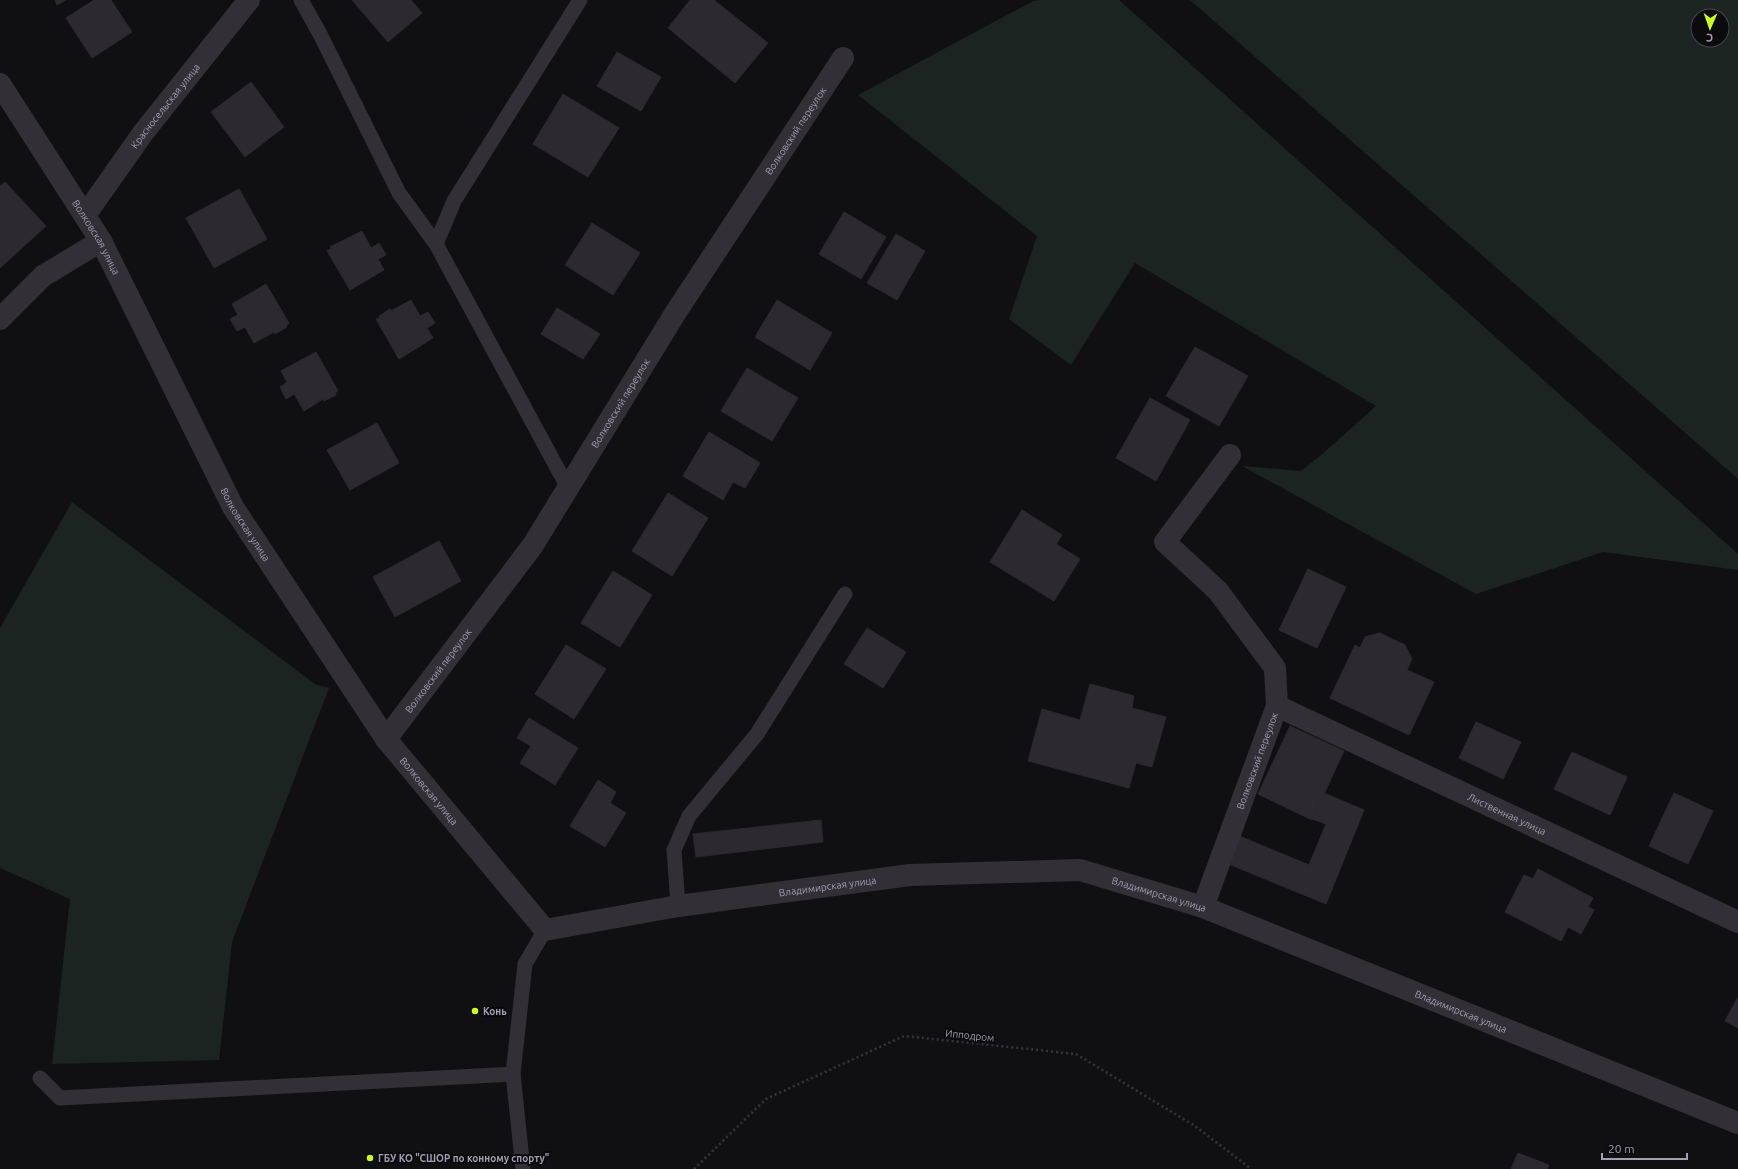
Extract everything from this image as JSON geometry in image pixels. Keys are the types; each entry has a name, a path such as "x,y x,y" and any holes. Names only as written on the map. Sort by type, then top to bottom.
{"street":[{"name":"Красносельская улица","path":"86,214 143,133 249,0"},
{"name":"Волковский переулок","path":"386,739 533,545 676,312 843,58"},
{"name":"Волковская улица","path":"0,84 86,214 101,241 233,507 386,739 545,930"},
{"path":"0,319 43,276 101,241"},
{"name":"Волковский переулок","path":"1203,907 1276,706 1275,668 1218,591 1165,542 1230,455"},
{"name":"Лиственная улица","path":"1276,706 1738,922"},
{"name":"Владимирская улица","path":"545,930 678,906 910,875 1080,870 1203,907 1738,1123"}],"lane":[{"path":"301,0 320,34 399,193 436,244 568,488"},
{"path":"436,244 454,201 580,0"},
{"path":"678,906 674,850 689,816 757,734 846,594"},
{"path":"523,1169 513,1074 525,964 545,930"},
{"path":"40,1078 60,1098 513,1074"}],"path":[{"name":"Ипподром","path":"694,1169 766,1100 904,1036 1076,1054 1195,1126 1251,1169"}],"shaded area":[{"path":"1119,0 1738,554 1738,570 1603,552 1476,594 1242,466 1301,471 1376,406 1135,263 1071,365 1009,319 1037,236 858,95 1033,1"},
{"path":"1190,0 1738,0 1738,479"},
{"path":"72,502 315,684 329,688 232,942 219,1060 52,1064 70,899 0,868 0,628"}],"building":[{"path":"55,0 66,0 57,5"},
{"path":"94,0 111,0 132,32 92,58 66,18"},
{"path":"352,0 411,0 422,13 388,42"},
{"path":"690,0 714,0 768,43 735,83 668,28"},
{"path":"617,52 661,77 641,111 597,86"},
{"path":"251,82 284,127 245,157 211,112"},
{"path":"563,94 619,128 588,177 533,144"},
{"path":"5,182 46,226 0,268 0,186"},
{"path":"239,189 267,239 214,268 186,218"},
{"path":"844,212 886,237 861,279 819,254"},
{"path":"592,223 640,253 613,295 565,265"},
{"path":"362,231 371,248 379,243 386,255 378,259 384,270 350,290 327,251 331,249 330,247"},
{"path":"896,234 925,251 897,300 867,283"},
{"path":"266,284 289,323 286,326 287,327 275,334 274,332 254,343 245,327 237,331 230,319 238,315 232,304"},
{"path":"411,300 420,316 428,312 435,323 427,328 433,338 399,359 376,319 380,318 379,316 390,309 391,311"},
{"path":"777,300 832,333 810,370 755,337"},
{"path":"557,308 600,334 583,359 541,334"},
{"path":"1195,347 1248,376 1219,426 1166,396"},
{"path":"316,352 338,391 335,393 336,395 324,401 323,399 304,411 294,394 286,399 280,387 287,382 281,371"},
{"path":"747,368 798,398 772,441 721,411"},
{"path":"1150,398 1190,420 1156,481 1116,458"},
{"path":"377,423 399,463 350,490 327,450"},
{"path":"709,432 760,463 745,488 733,482 723,500 683,476"},
{"path":"668,493 708,518 672,576 632,551"},
{"path":"1022,510 1062,535 1056,544 1080,559 1054,601 990,562"},
{"path":"439,541 461,581 395,617 373,577"},
{"path":"1308,569 1346,587 1317,648 1279,630"},
{"path":"613,571 652,595 620,647 581,623"},
{"path":"867,628 906,652 883,688 844,664"},
{"path":"1380,633 1405,645 1412,659 1407,670 1434,682 1409,735 1330,698 1355,645 1360,648 1365,637"},
{"path":"566,645 606,669 574,719 535,694"},
{"path":"1090,684 1134,696 1132,708 1166,717 1152,767 1136,763 1129,788 1028,761 1042,709 1080,720"},
{"path":"529,718 578,748 555,785 520,763 531,746 517,738"},
{"path":"1476,722 1521,742 1503,779 1459,758"},
{"path":"1290,726 1344,751 1312,820 1258,794"},
{"path":"1572,752 1627,777 1610,815 1554,789"},
{"path":"598,780 616,792 610,803 626,813 605,847 570,826"},
{"path":"1324,793 1364,810 1326,904 1226,863 1237,835 1309,865 1326,824 1312,819"},
{"path":"1674,793 1713,811 1688,864 1649,846"},
{"path":"821,820 823,842 696,857 693,834"},
{"path":"1538,869 1593,898 1588,907 1594,910 1581,934 1568,927 1561,941 1505,912 1524,875 1533,879"},
{"path":"1738,997 1738,1028 1725,1021"},
{"path":"1518,1153 1549,1165 1547,1169 1511,1169"}],"place":[{"name":"Конь","path":"475,1011"},
{"name":"ГБУ КО \"СШОР по конному спорту\"","path":"370,1158"}]}
